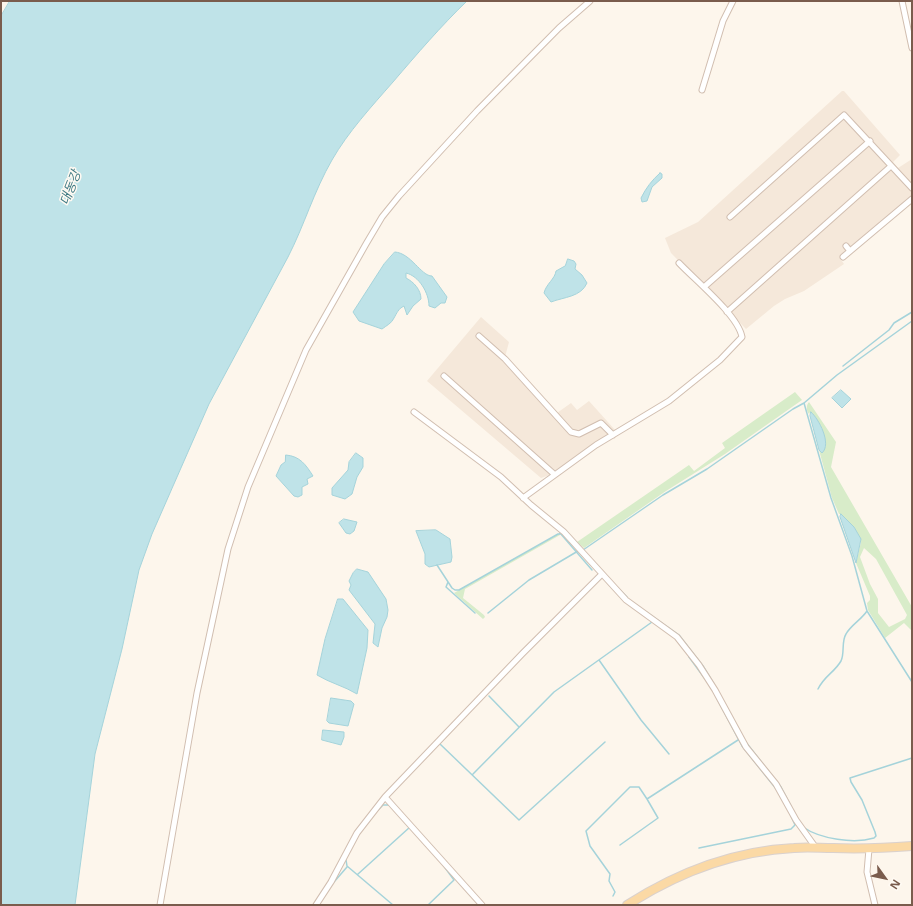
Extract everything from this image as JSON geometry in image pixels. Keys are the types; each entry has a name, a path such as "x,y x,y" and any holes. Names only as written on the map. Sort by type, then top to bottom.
{"main road":[{"path":"626,905 650,890 682,875 731,858 794,848 869,849 912,846"}],"street":[{"path":"160,905 197,693 231,536 248,487 306,350 382,217 399,196 477,111 559,28 590,1"},
{"path":"702,90 723,21 733,1"},
{"path":"902,1 912,48"},
{"path":"730,217 844,114 912,188"},
{"path":"704,286 870,141"},
{"path":"727,312 891,166"},
{"path":"843,257 912,199"},
{"path":"846,246 850,251"},
{"path":"523,498 554,474 669,400 720,360 742,337 741,331 727,312 704,286 679,263"},
{"path":"479,336 505,359 571,432 579,434 601,423 613,435"},
{"path":"444,376 554,474"},
{"path":"414,412 473,454 564,532 626,600 671,632 684,645 715,690 746,747 776,784 796,820 816,848"},
{"path":"316,905 331,882 357,833 385,797 522,654 602,574"},
{"path":"385,797 482,905"},
{"path":"869,849 867,872 875,905"}],"shaded area":[{"path":"842,91 844,91 900,155 893,162 898,168 912,159 912,197 839,257 844,264 804,291 785,299 774,306 746,329 671,253 665,238 698,222"},
{"path":"481,317 509,342 505,357 557,413 571,403 577,410 589,401 616,431 555,473 541,478 427,381"}],"green space":[{"path":"795,392 802,400 725,454 666,491 584,548 577,542 689,465 694,471 725,448 722,443"},
{"path":"809,402 836,442 831,467 912,607 912,631 904,623 885,638 868,610 867,603 870,600 870,596 856,563 861,542 854,527 841,514 839,514 832,498 819,450 822,453 824,440 823,435 821,427 810,412 809,414 807,411 807,405","holes":["864,548 876,559 907,615 905,619 889,627 878,613 878,599 870,584 860,557"]},
{"path":"560,533 560,535 465,589 463,598 484,615 485,617 483,619 454,593"}],"water":[{"name":"대동강","path":"10,1 467,1 429,40 369,110 345,139 332,160 288,257 209,404 152,534 139,570 122,649 95,754 75,905 1,905 1,16"},
{"path":"660,173 662,174 662,178 652,187 647,201 642,202 641,198 645,191"},
{"path":"395,252 406,256 424,272 432,276 447,297 445,303 441,303 435,308 429,306 429,301 425,291 419,281 406,273 406,278 412,282 420,292 421,299 413,306 407,315 404,306 402,307 392,321 382,329 359,321 353,312 384,264"},
{"path":"568,259 574,261 576,264 575,269 582,275 587,283 581,291 576,294 551,302 544,293 545,290 554,277 556,271 565,266"},
{"path":"841,390 851,399 842,408 832,398"},
{"path":"811,412 818,420 825,438 825,449 822,453 819,450 810,416"},
{"path":"356,453 363,458 363,467 357,477 352,494 345,499 332,495 332,488 348,470 349,462"},
{"path":"286,455 299,459 313,476 307,479 308,484 302,487 302,495 298,497 294,496 276,476 281,465 285,462"},
{"path":"841,514 854,527 861,539 856,563 840,517"},
{"path":"344,519 357,522 354,531 350,534 346,533 339,523"},
{"path":"436,530 450,539 452,557 451,562 429,567 425,564 425,554 416,531"},
{"path":"357,569 368,572 386,599 388,610 387,617 382,628 378,647 373,643 375,624 349,590 351,585 349,581"},
{"path":"338,599 343,599 368,630 367,648 357,694 317,675 325,639"},
{"path":"331,698 351,701 354,704 348,726 329,723 327,721"},
{"path":"323,730 344,732 341,745 322,740"}],"waterway":[{"path":"843,366 889,330 894,323 912,312"},
{"path":"912,321 837,375 804,403 831,498 852,556 867,611 912,682"},
{"path":"583,550 663,495 707,469 793,409 804,403"},
{"path":"560,533 592,570"},
{"path":"437,565 452,588 459,590 558,534 562,534"},
{"path":"570,542 615,591"},
{"path":"488,613 529,580 578,551"},
{"path":"448,582 446,587 475,613"},
{"path":"617,587 627,597"},
{"path":"631,601 679,635 703,666 714,684"},
{"path":"818,689 841,661 846,634 867,611"},
{"path":"473,774 554,692 652,622"},
{"path":"689,657 708,683"},
{"path":"599,660 641,720 669,754"},
{"path":"715,695 742,746 777,790"},
{"path":"489,696 519,727"},
{"path":"620,845 658,818 647,799 738,740"},
{"path":"745,741 781,787 791,806"},
{"path":"440,744 519,820 605,742"},
{"path":"803,827 818,835 837,839 866,840 874,838 876,836 875,832 862,800 850,778 912,758"},
{"path":"613,896 615,892 609,881 610,874 590,846 586,831 630,787 639,787 647,799"},
{"path":"378,810 383,805 390,805"},
{"path":"699,848 791,829 795,825 791,816"},
{"path":"358,874 410,827"},
{"path":"346,860 347,866 393,905"},
{"path":"428,905 454,880 443,865"},
{"path":"334,882 347,867"}]}
